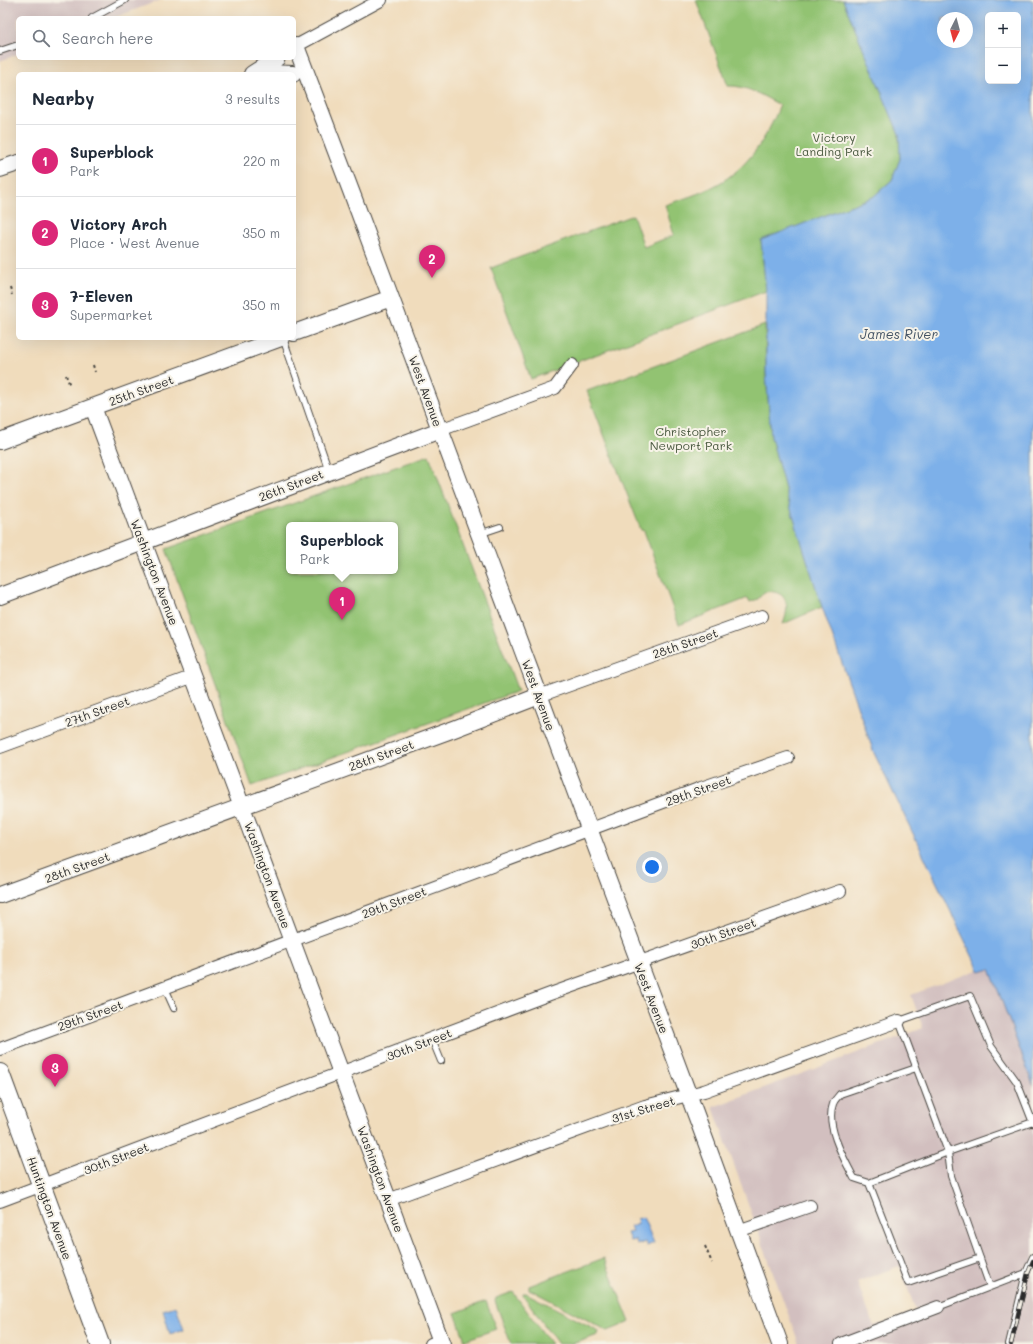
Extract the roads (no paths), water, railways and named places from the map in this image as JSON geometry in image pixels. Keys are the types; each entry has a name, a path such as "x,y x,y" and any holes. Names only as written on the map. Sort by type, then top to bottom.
{"main road":[{"name":"Huntington Avenue","path":"0,1073 100,1344"}],"street":[{"path":"296,45 381,0"},
{"name":"West Avenue","path":"296,48 391,298 780,1344"},
{"path":"255,72 274,60"},
{"path":"296,75 302,77 311,86"},
{"path":"0,169 16,164"},
{"path":"296,332 391,298"},
{"name":"25th Street","path":"0,441 276,340"},
{"name":"26th Street","path":"0,596 329,471 555,388 572,364"},
{"name":"Washington Avenue","path":"94,406 388,1200 438,1343"},
{"name":"28th Street","path":"0,895 454,729 539,696 762,616"},
{"name":"27th Street","path":"0,747 194,676"},
{"name":"29th Street","path":"0,1049 701,788 788,758"},
{"name":"30th Street","path":"0,1201 432,1039 840,891"},
{"name":"31st Street","path":"388,1200 645,1106 688,1096 899,1021"},
{"path":"738,1230 810,1206"},
{"path":"840,1344 938,1307"}],"lane":[{"path":"96,16 125,0"},
{"path":"0,51 16,46"},
{"path":"283,340 329,471"},
{"path":"479,534 500,527"},
{"path":"165,988 174,1008"},
{"path":"916,1068 840,1094 833,1103 830,1118 840,1151 854,1178 869,1183 948,1152 1033,1122 1017,1082 991,1046 970,996 899,1021 948,1152 951,1176 990,1287"},
{"path":"432,1039 441,1061"},
{"path":"869,1183 908,1283 980,1258"},
{"path":"1009,1344 1026,1273 1033,1258"},
{"path":"938,1307 1026,1273"}],"water":[{"name":"James River","path":"843,0 1033,0 1033,1085 990,969 980,972 874,753 822,607 788,500 771,437 766,373 766,291 761,240 873,197 892,180 900,159 899,134"},
{"path":"643,1217 654,1243 647,1246 645,1242 637,1245 635,1240 630,1241 627,1233 632,1232 630,1227 638,1224 637,1219"},
{"path":"176,1306 184,1329 170,1334 163,1310"}],"railway":[{"path":"1011,1344 1028,1273 1033,1261"}],"place":[{"name":"Victory Arch","path":"432,278"},
{"name":"Superblock","path":"342,620"},
{"name":"7-Eleven","path":"55,1087"}],"park label":[{"name":"Victory Landing Park","path":"834,144"},
{"name":"Christopher Newport Park","path":"691,438"}]}
